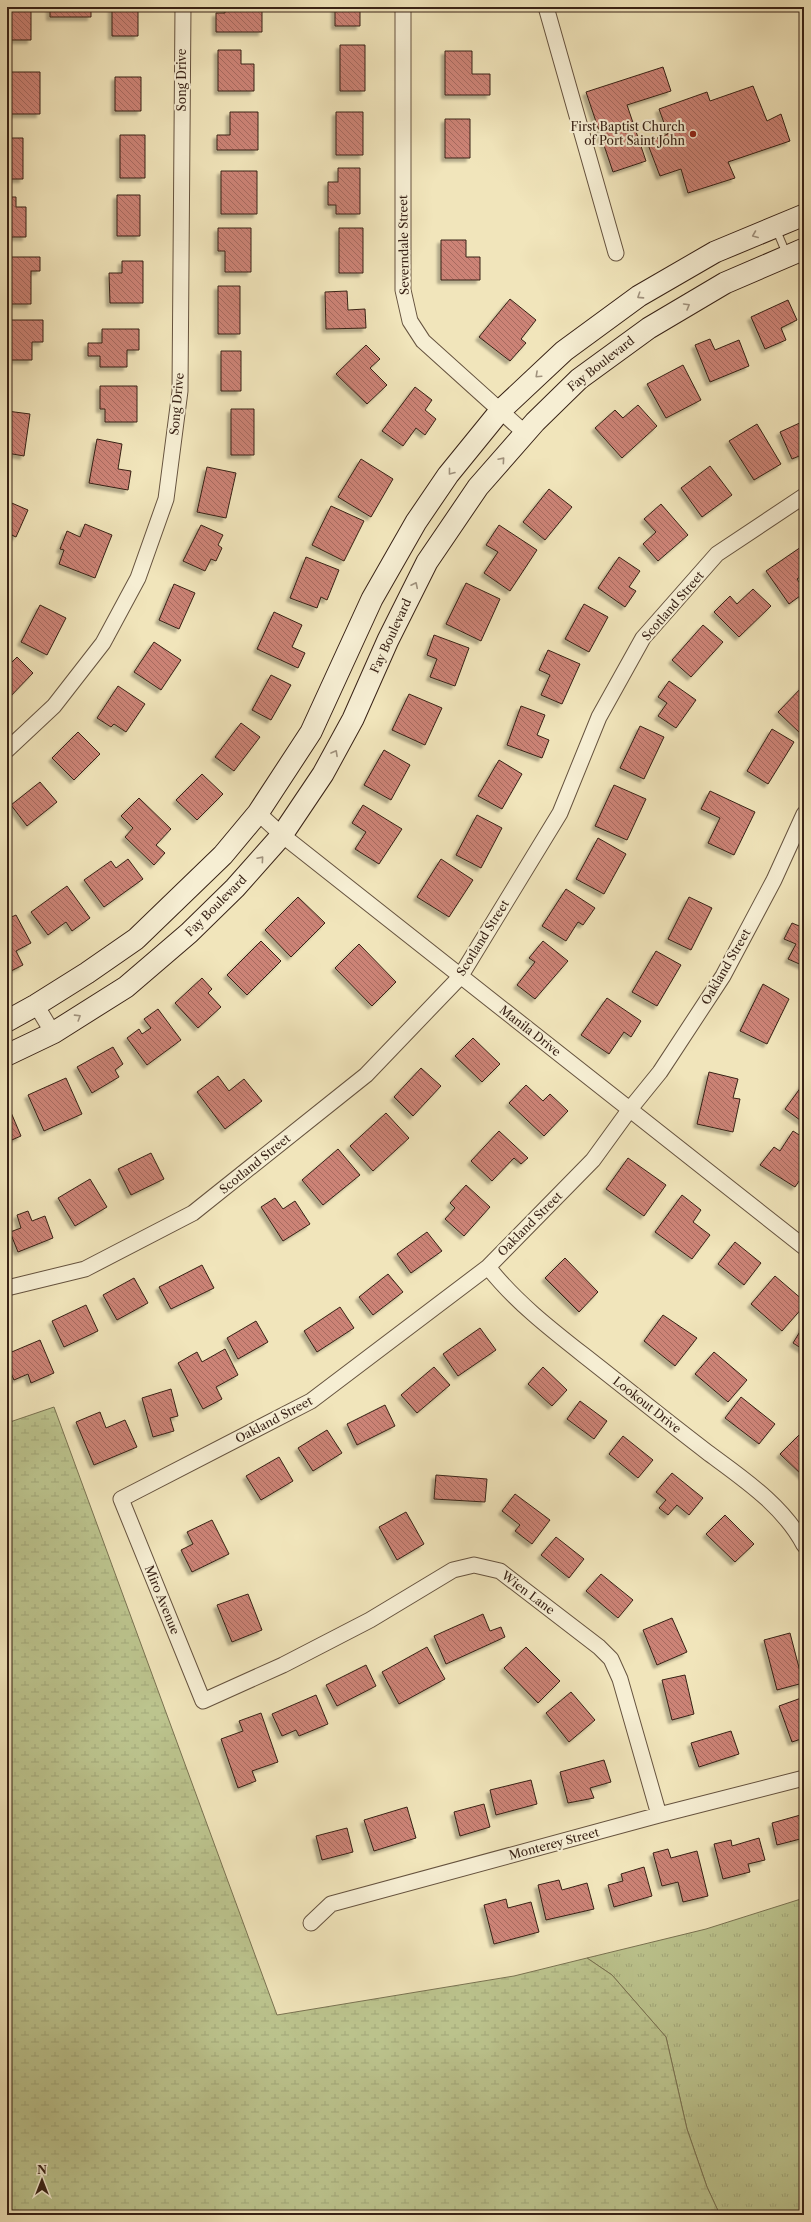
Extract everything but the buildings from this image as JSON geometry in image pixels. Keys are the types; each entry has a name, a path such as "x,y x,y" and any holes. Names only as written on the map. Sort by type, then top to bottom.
{"main road":[{"path":"7,1020 36,1005 136,939 223,855 258,813 311,732 372,599 416,522 448,476 500,411 564,351 639,296 715,252 804,215"},
{"name":"Fay Boulevard","path":"7,1055 52,1033 126,987 189,933 236,888 282,835 323,774 353,719 388,640 426,562 478,487 525,433 579,379 649,328 725,284 796,252"}],"street":[{"name":"Song Drive","path":"7,750 54,706 103,643 138,578 166,499 180,391 182,7"},
{"name":"Severndale Street","path":"403,7 403,290 410,321 423,341 525,433"},
{"path":"546,7 616,253"},
{"name":"Scotland Street","path":"7,1288 85,1269 193,1213 366,1075 460,977 560,813 599,717 644,638 717,554 804,496"},
{"name":"Manila Drive","path":"258,813 282,835 460,977 630,1108 804,1247"},
{"name":"Oakland Street","path":"121,1499 311,1401 488,1267 593,1160 630,1108 660,1072 723,976 774,880 804,814"},
{"path":"36,1005 52,1033"},
{"name":"Lookout Drive","path":"488,1267 505,1287 537,1318 700,1447 746,1480 775,1507 798,1534 804,1545"},
{"name":"Miro Avenue","path":"121,1499 203,1701"},
{"name":"Wien Lane","path":"203,1701 283,1665 370,1620 453,1570 474,1565 500,1571 599,1647 611,1659 620,1679 659,1815"},
{"name":"Monterey Street","path":"311,1923 332,1904 659,1815 804,1778"}],"lane":[{"path":"775,227 796,252"}],"green space":[{"path":"54,1407 277,2015 514,1976 587,1958 612,1975 666,2037 687,2129 707,2187 720,2215 7,2215 7,1423"},
{"path":"804,1898 804,2215 720,2215 707,2187 687,2129 666,2037 612,1975 587,1958 706,1929"}],"place":[{"name":"First Baptist Church of Port Saint John","path":"693,134"}]}
